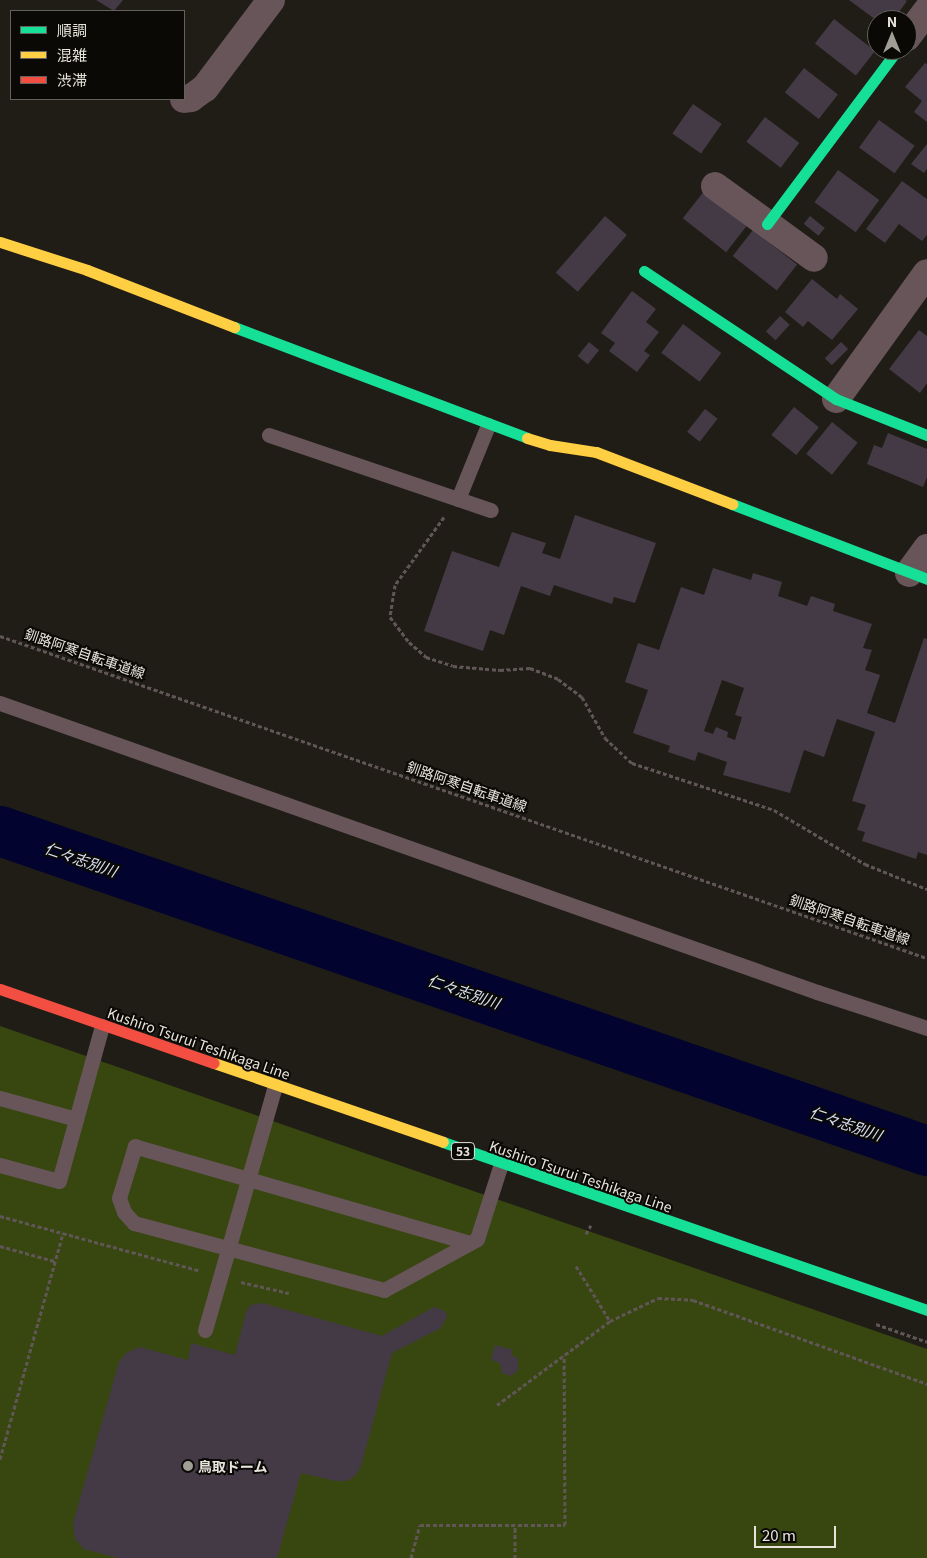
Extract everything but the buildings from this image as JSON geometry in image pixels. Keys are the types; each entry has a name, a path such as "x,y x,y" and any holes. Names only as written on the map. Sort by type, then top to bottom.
{"street":[{"path":"185,99 191,98 205,88 271,0"},
{"path":"917,24 927,10"},
{"path":"767,224 890,60"},
{"path":"715,186 814,258"},
{"path":"0,242 87,270 488,425 550,445 596,452 918,576 927,548"},
{"path":"644,271 836,399 927,435"},
{"path":"836,399 927,273"},
{"name":"Kushiro Tsurui Teshikaga Line","path":"0,989 275,1086 927,1310"}],"lane":[{"path":"458,499 488,425"},
{"path":"269,435 491,510"},
{"path":"0,703 817,992 927,1028"},
{"path":"0,1165 59,1181 102,1026"},
{"path":"205,1330 218,1276 275,1086"},
{"path":"0,1098 76,1119"},
{"path":"470,1243 248,1177 135,1146 120,1198 124,1212 134,1223 384,1290 470,1243 477,1239 502,1164"}],"path":[{"path":"458,499 395,586 390,617 409,642 426,657 453,666 500,670 530,668 558,679 582,697 605,738 632,762 774,810 864,864 927,890"},
{"name":"釧路阿寒自転車道線","path":"0,636 927,958"},
{"path":"0,1216 218,1276 289,1293"},
{"path":"586,1234 591,1225"},
{"path":"0,1460 54,1261 64,1233"},
{"path":"0,1246 54,1261"},
{"path":"576,1266 610,1321"},
{"path":"497,1405 610,1321 658,1298 693,1300 927,1384"},
{"path":"410,1558 420,1525 515,1526 564,1524 564,1356"},
{"path":"515,1526 515,1558"}],"green space":[{"path":"0,1026 927,1349 927,1558 0,1558"}],"waterway":[{"name":"仁々志別川","path":"0,831 927,1151"}],"traffic: fast":[{"path":"767,224 890,60"},
{"path":"644,271 836,399 927,435"},
{"path":"234,327 527,438"},
{"path":"732,504 927,579"},
{"path":"443,1142 927,1310"}],"traffic: slow":[{"path":"0,242 87,270 234,327"},
{"path":"527,438 550,445 596,452 732,504"},
{"path":"214,1063 443,1142"}],"traffic: jam":[{"path":"0,989 214,1063"}],"place":[{"name":"鳥取ドーム","path":"188,1466"}]}
